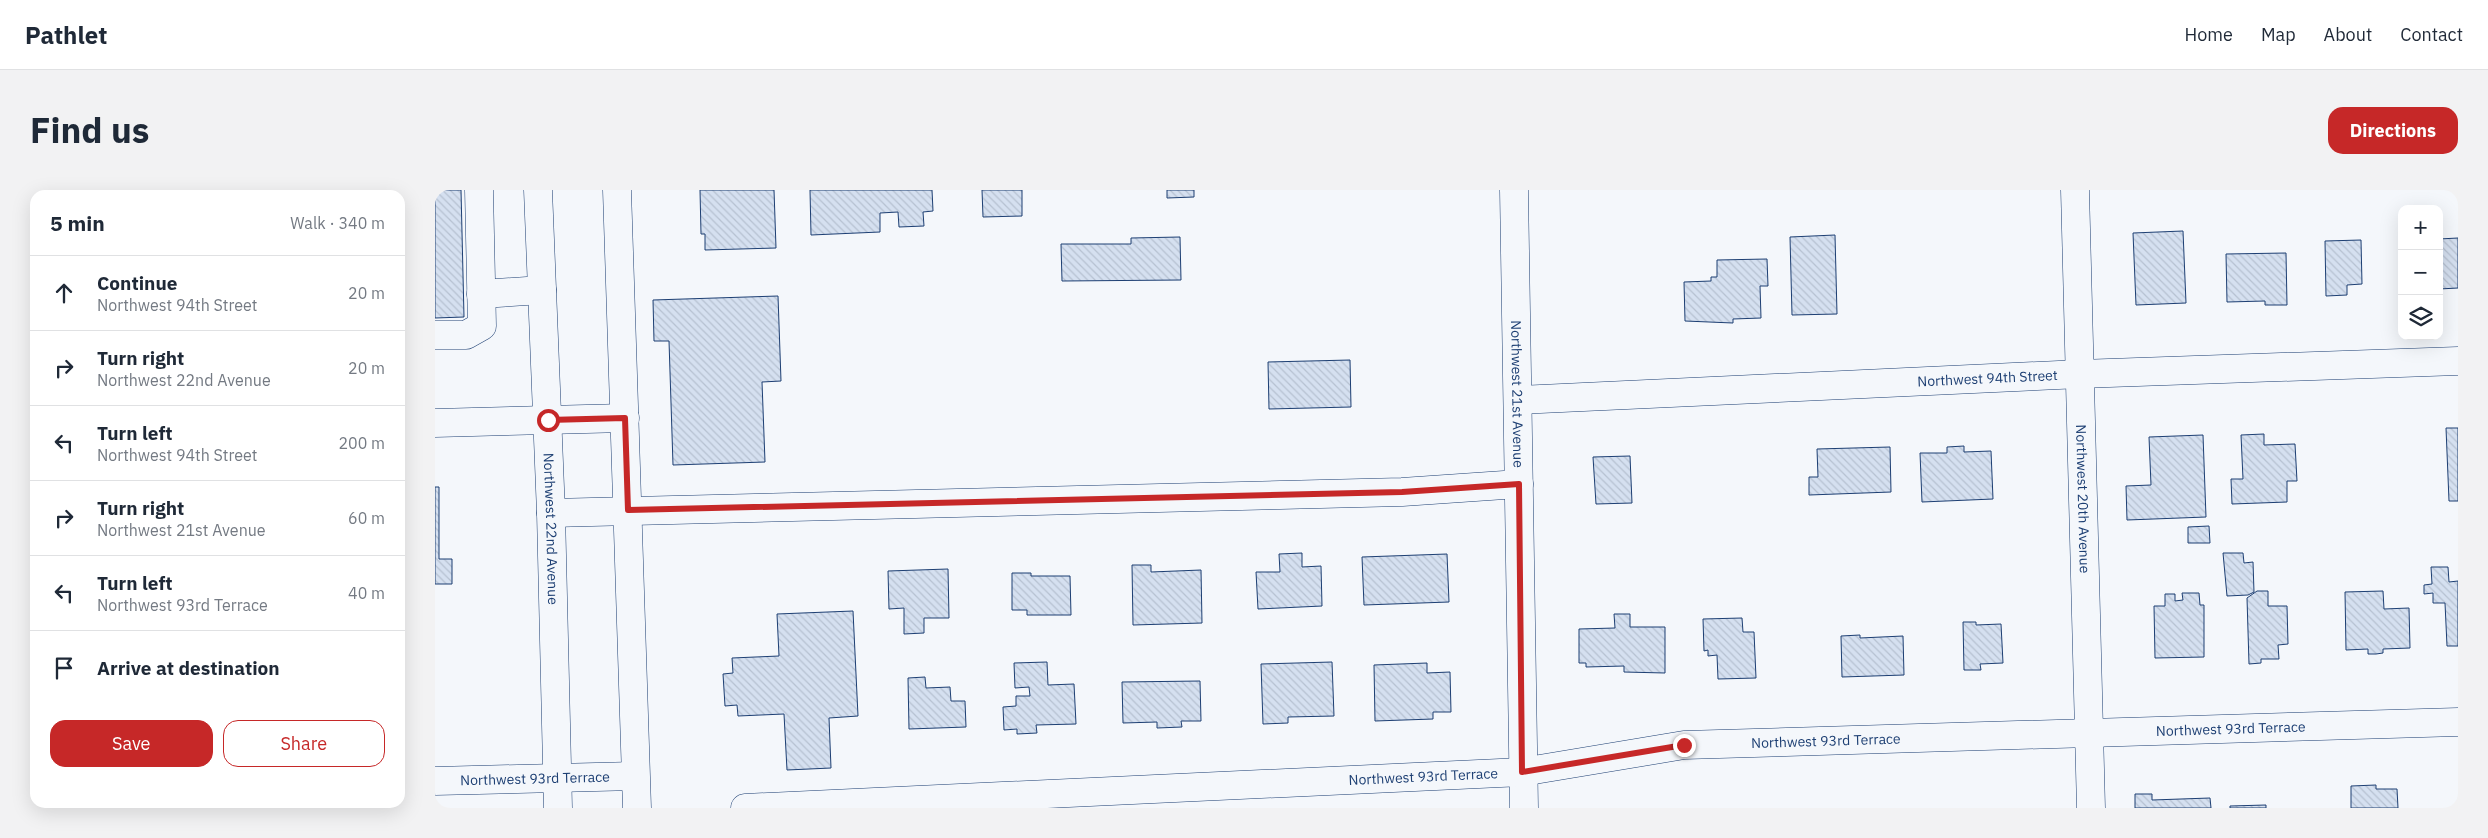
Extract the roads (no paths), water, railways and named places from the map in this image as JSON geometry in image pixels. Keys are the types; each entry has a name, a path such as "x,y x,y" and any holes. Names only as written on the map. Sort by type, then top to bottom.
{"street":[{"path":"435,335 466,335 482,326 479,190"},
{"name":"Northwest 22nd Avenue","path":"538,190 551,512 558,808"},
{"path":"617,190 637,808"},
{"name":"Northwest 21st Avenue","path":"1514,190 1523,808"},
{"name":"Northwest 20th Avenue","path":"2075,190 2091,808"},
{"path":"481,294 542,290"},
{"name":"Northwest 94th Street","path":"1518,400 2080,374 2458,361"},
{"path":"435,423 625,418"},
{"path":"551,512 1402,492 1519,484"},
{"name":"Northwest 93rd Terrace","path":"745,808 1522,772 1684,745 2458,722"},
{"name":"Northwest 93rd Terrace","path":"435,781 635,776"}]}
